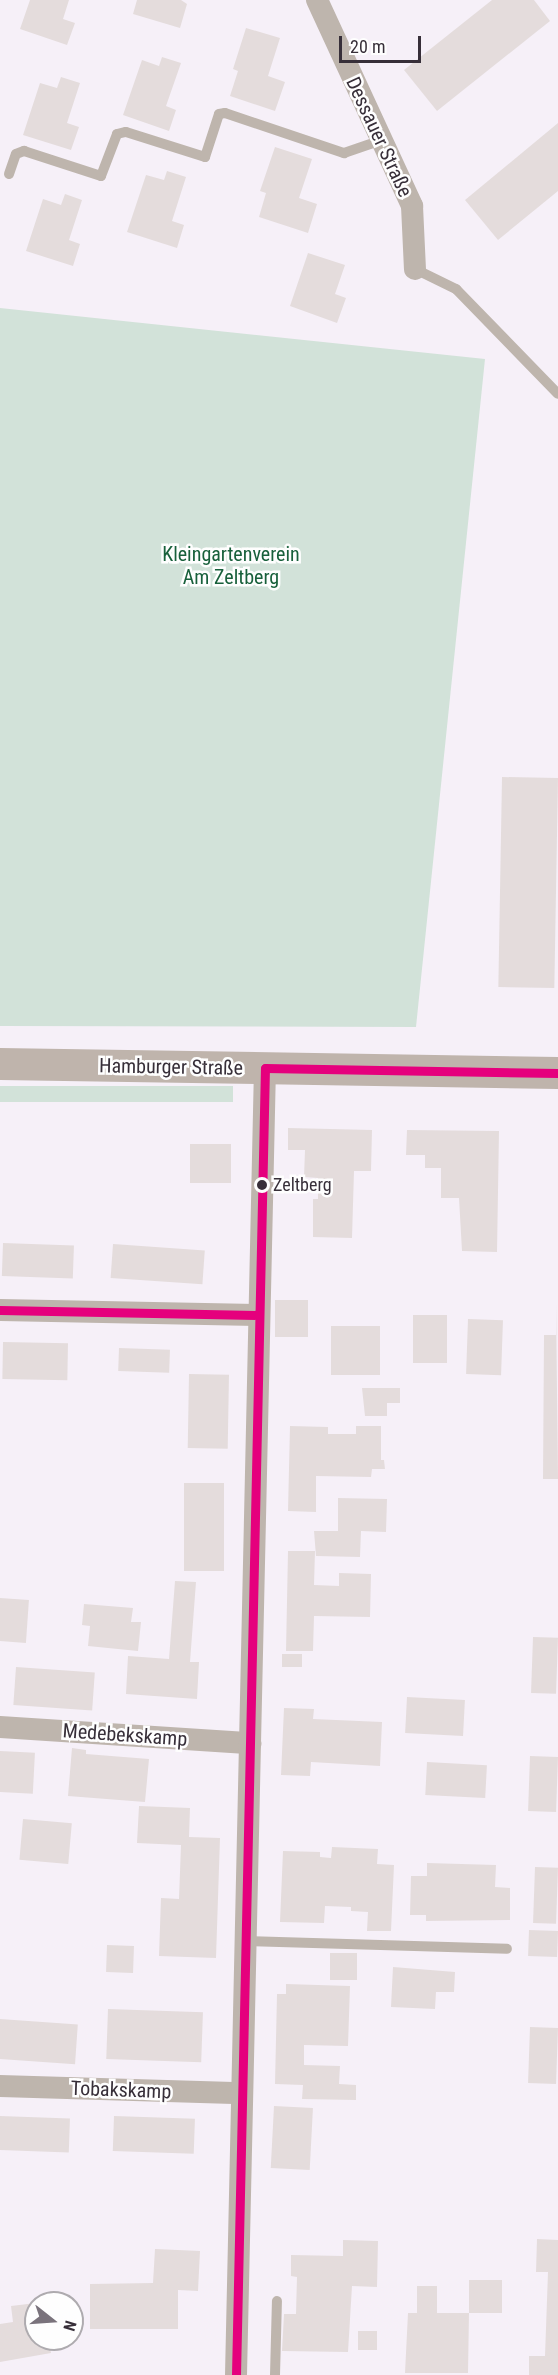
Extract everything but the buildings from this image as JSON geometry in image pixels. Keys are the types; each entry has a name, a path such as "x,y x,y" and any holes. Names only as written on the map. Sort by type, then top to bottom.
{"main road":[{"name":"Hamburger Straße","path":"0,1064 558,1073"}],"street":[{"name":"Dessauer Straße","path":"317,0 412,206 415,269"},
{"path":"236,2375 265,1068"},
{"path":"0,1310 259,1315"},
{"name":"Medebekskamp","path":"0,1727 250,1743"},
{"name":"Tobakskamp","path":"0,2086 242,2093"}],"lane":[{"path":"9,174 16,153 24,151 101,176 117,134 126,132 205,156 219,114 225,113 344,153 381,140"},
{"name":"Dessauer Straße","path":"415,269 456,289 558,394"},
{"path":"245,1941 507,1949"},
{"path":"275,2375 276,2301"}],"green space":[{"name":"Kleingartenverein Am Zeltberg","path":"0,308 485,359 416,1027 0,1026"},
{"path":"0,1086 233,1086 233,1102 0,1102"}],"transit line":[{"path":"265,1068 558,1073"},
{"path":"236,2375 265,1068"},
{"path":"0,1310 259,1315"}],"place":[{"name":"Zeltberg","path":"262,1185"}]}
